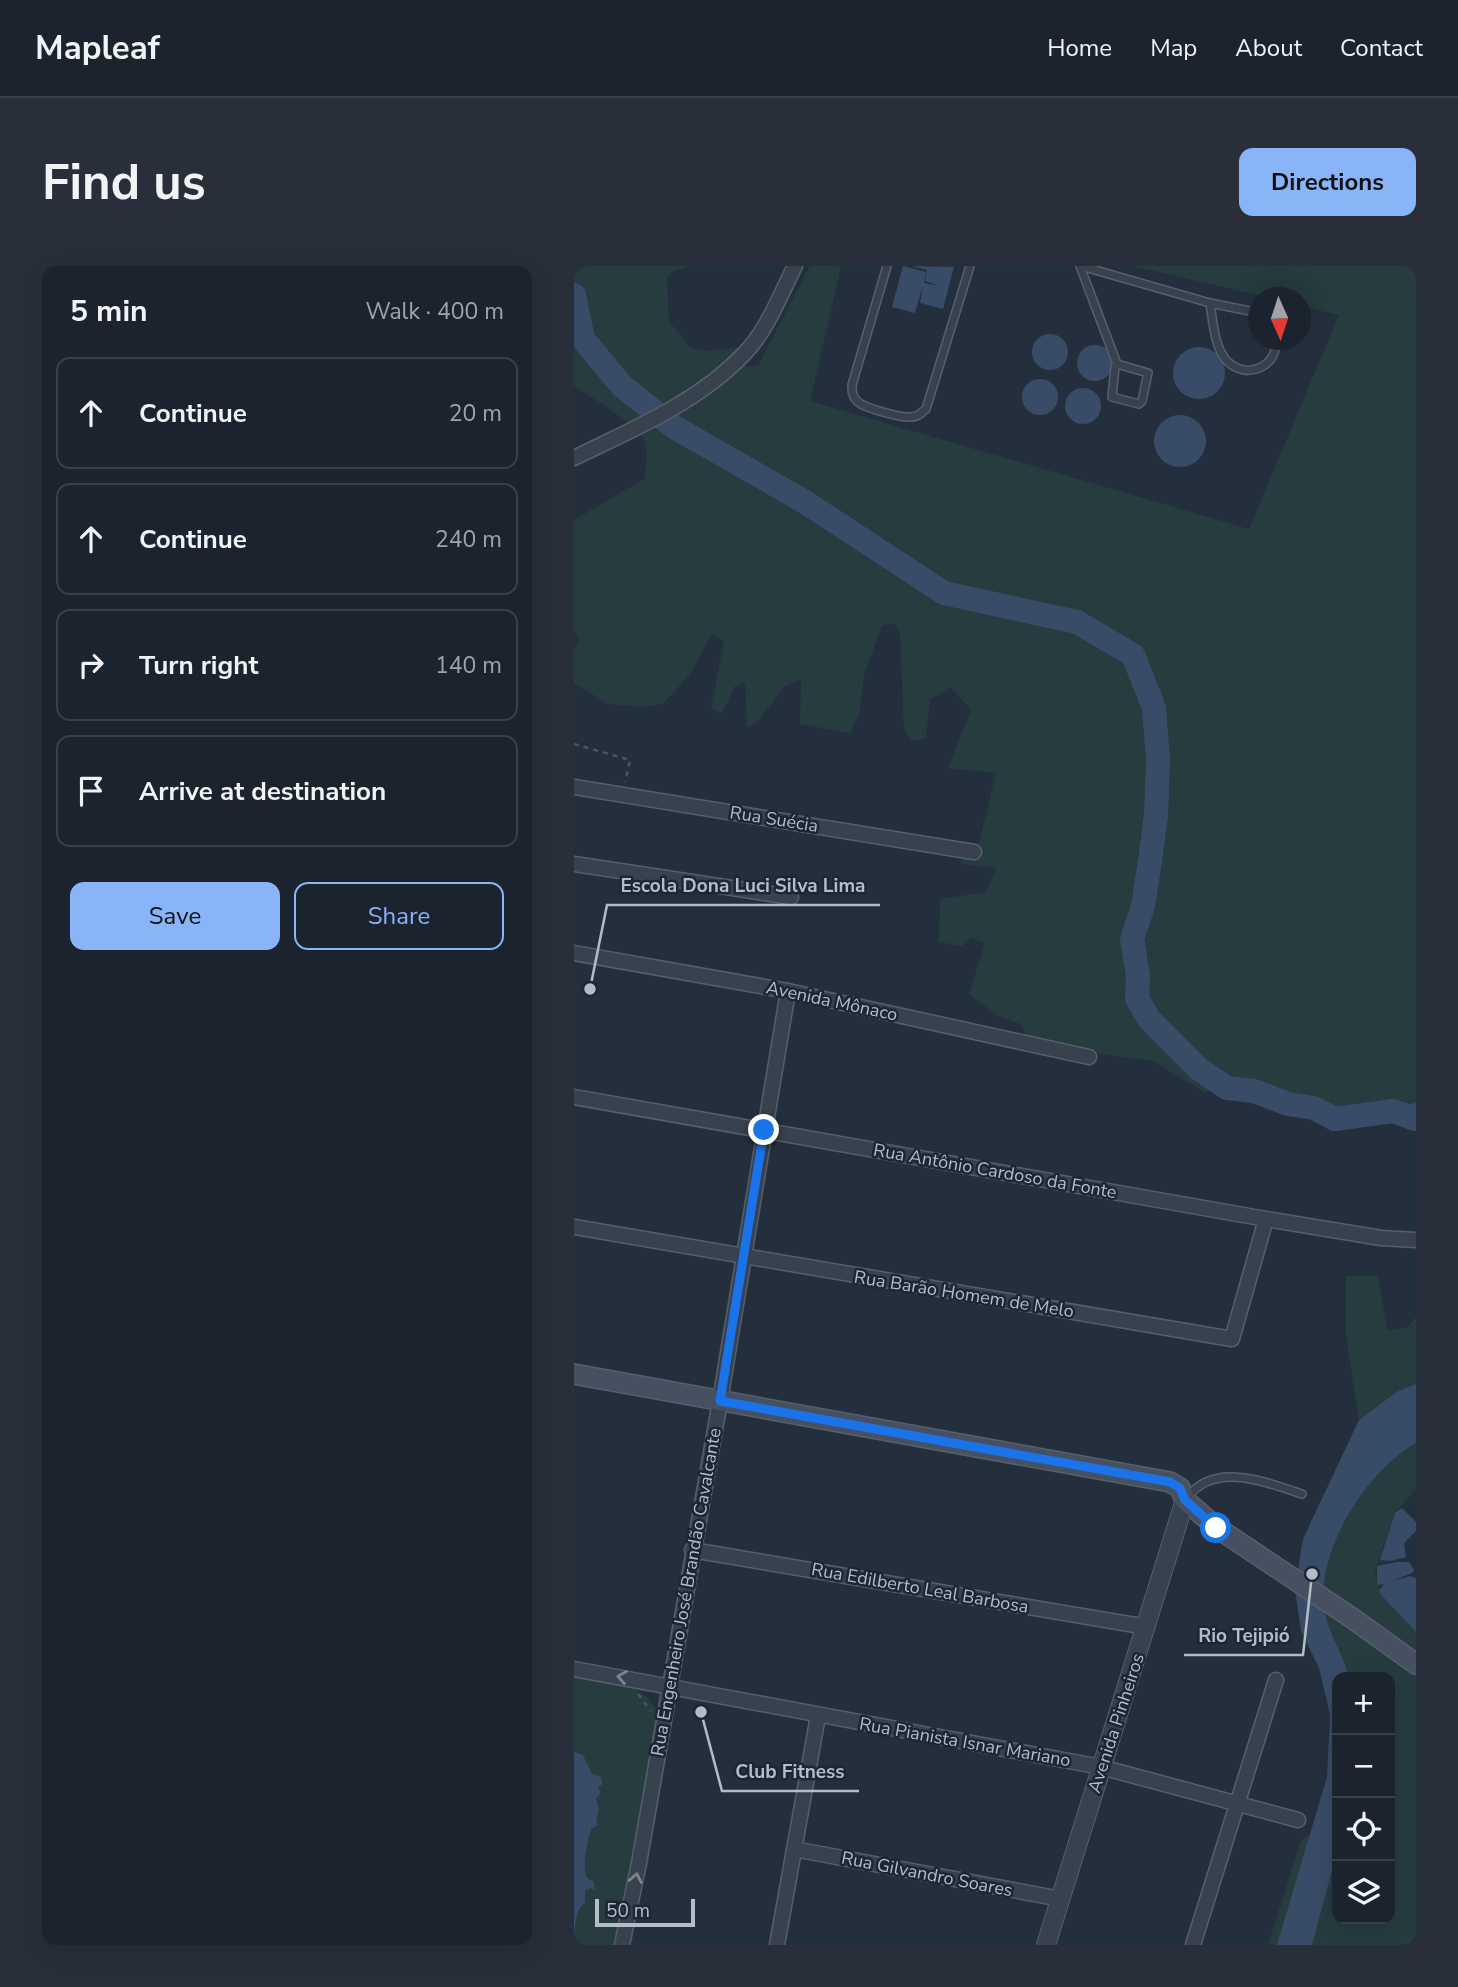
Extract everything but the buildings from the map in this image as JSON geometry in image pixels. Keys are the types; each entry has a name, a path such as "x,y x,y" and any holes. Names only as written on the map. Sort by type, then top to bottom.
{"main road":[{"path":"575,1379 720,1401 1170,1482 1180,1488 1185,1500 1216,1528 1416,1664"}],"street":[{"path":"574,458 664,413 715,380 745,353 761,330 795,266"},
{"name":"Rua Suécia","path":"574,787 974,852"},
{"path":"574,864 791,897"},
{"name":"Avenida Mônaco","path":"574,953 788,991 1088,1057"},
{"name":"Rua Engenheiro José Brandão Cavalcante","path":"622,1945 720,1401 788,991"},
{"name":"Rua Antônio Cardoso da Fonte","path":"574,1097 1266,1219 1416,1240"},
{"name":"Rua Barão Homem de Melo","path":"574,1227 1232,1339 1266,1219"},
{"name":"Avenida Pinheiros","path":"1046,1945 1185,1500"},
{"name":"Rua Edilberto Leal Barbosa","path":"692,1550 1147,1627"},
{"name":"Rua Pianista Isnar Mariano","path":"574,1669 1101,1767 1298,1820"},
{"path":"1193,1945 1276,1680"},
{"path":"777,1945 818,1716"},
{"name":"Rua Gilvandro Soares","path":"794,1849 1061,1899"}],"lane":[{"path":"887,266 852,385 852,393 860,404 911,418 926,409 970,266"},
{"path":"1081,266 1210,303 1248,311"},
{"path":"1081,266 1117,364 1112,397 1139,404 1148,373 1117,364"},
{"path":"1210,303 1218,345 1227,360 1238,368 1255,370 1270,362 1276,350"},
{"path":"1185,1500 1195,1486 1218,1477 1252,1479 1302,1494"}],"path":[{"path":"574,744 630,760 622,795"},
{"path":"633,1690 650,1708 651,1719"}],"green space":[{"path":"574,266 691,266 673,271 667,277 669,321 690,348 707,351 741,347 746,367 759,364 810,266 841,266 810,401 1249,529 1339,315 1311,308 1311,287 1248,287 1248,293 1133,266 1416,266 1416,1129 1415,1119 1393,1111 1335,1119 1314,1108 1288,1104 1254,1091 1227,1088 1204,1092 1153,1061 1072,1050 1027,1037 1021,1024 998,1016 969,994 985,943 971,938 962,946 939,942 940,899 986,892 997,868 961,864 962,855 976,856 996,773 948,768 971,710 950,687 930,700 926,738 913,741 904,729 900,633 894,623 882,626 864,674 859,715 850,733 800,724 801,679 784,687 757,722 747,727 745,683 734,687 722,714 711,708 724,641 712,634 690,674 664,703 646,707 608,704 574,683 574,651 579,640 574,629 574,520 644,479 647,454 646,444 640,434 612,411 574,386"},
{"path":"1346,1276 1378,1276 1387,1330 1407,1328 1416,1317 1416,1384 1398,1391 1359,1420 1346,1336"},
{"path":"1416,1443 1416,1489 1395,1513 1375,1571 1381,1595 1416,1632 1416,1945 1312,1945 1332,1871 1332,1924 1395,1924 1395,1672 1347,1672 1330,1630 1323,1600 1330,1555 1339,1532 1365,1490 1398,1456"},
{"path":"574,1675 634,1689 652,1703 658,1714 616,1945 574,1945"},
{"path":"1307,1836 1313,1839 1287,1945 1268,1945 1300,1843"}],"water":[{"path":"903,266 926,272 924,283 940,286 925,281 927,270 912,266 954,267 943,309 920,303 923,285 915,313 892,307"},
{"path":"1050,334 1063,339 1068,352 1063,365 1050,370 1037,365 1032,352 1037,339"},
{"path":"1095,345 1108,350 1113,363 1108,376 1095,381 1082,376 1077,363 1082,350"},
{"path":"1199,347 1209,349 1217,355 1223,363 1223,383 1217,391 1209,397 1199,399 1189,397 1181,391 1175,383 1173,373 1175,363 1181,355 1189,349"},
{"path":"1040,379 1053,384 1058,397 1053,410 1040,415 1027,410 1022,397 1027,384"},
{"path":"1083,388 1096,393 1101,406 1096,419 1083,424 1070,419 1065,406 1070,393"},
{"path":"1180,415 1190,417 1198,423 1204,431 1204,451 1198,459 1190,465 1180,467 1170,465 1162,459 1156,451 1154,441 1156,431 1162,423 1170,417"},
{"path":"1416,1384 1416,1443 1398,1456 1365,1490 1339,1532 1325,1578 1324,1610 1347,1672 1332,1672 1332,1871 1312,1945 1277,1945 1327,1777 1330,1715 1319,1668 1301,1631 1295,1589 1303,1539 1359,1420 1398,1391"},
{"path":"1402,1508 1416,1522 1416,1531 1404,1543 1406,1557 1390,1561 1380,1560 1395,1513"},
{"path":"1409,1562 1414,1570 1390,1582 1410,1576 1416,1578 1416,1632 1381,1595 1379,1591 1384,1584 1377,1585 1377,1566"},
{"path":"574,1752 583,1755 592,1774 601,1777 602,1784 598,1788 601,1793 596,1798 598,1825 591,1829 585,1860 587,1878 594,1882 595,1891 591,1888 585,1890 585,1903 579,1910 576,1921 574,1945"}],"waterway":[{"path":"574,295 583,339 622,386 674,427 805,502 944,593 1077,622 1133,655 1154,708 1158,759 1156,815 1150,861 1143,906 1132,939 1138,976 1137,998 1149,1019 1199,1069 1227,1088 1254,1091 1288,1104 1314,1108 1335,1119 1393,1111 1415,1119 1416,1115"}],"place":[{"name":"Escola Dona Luci Silva Lima","path":"590,989"},
{"name":"Rio Tejipió","path":"1312,1574"},
{"name":"Club Fitness","path":"701,1712"}],"route":[{"path":"764,1130 720,1401 1170,1482 1180,1488 1185,1500 1216,1528"}]}
